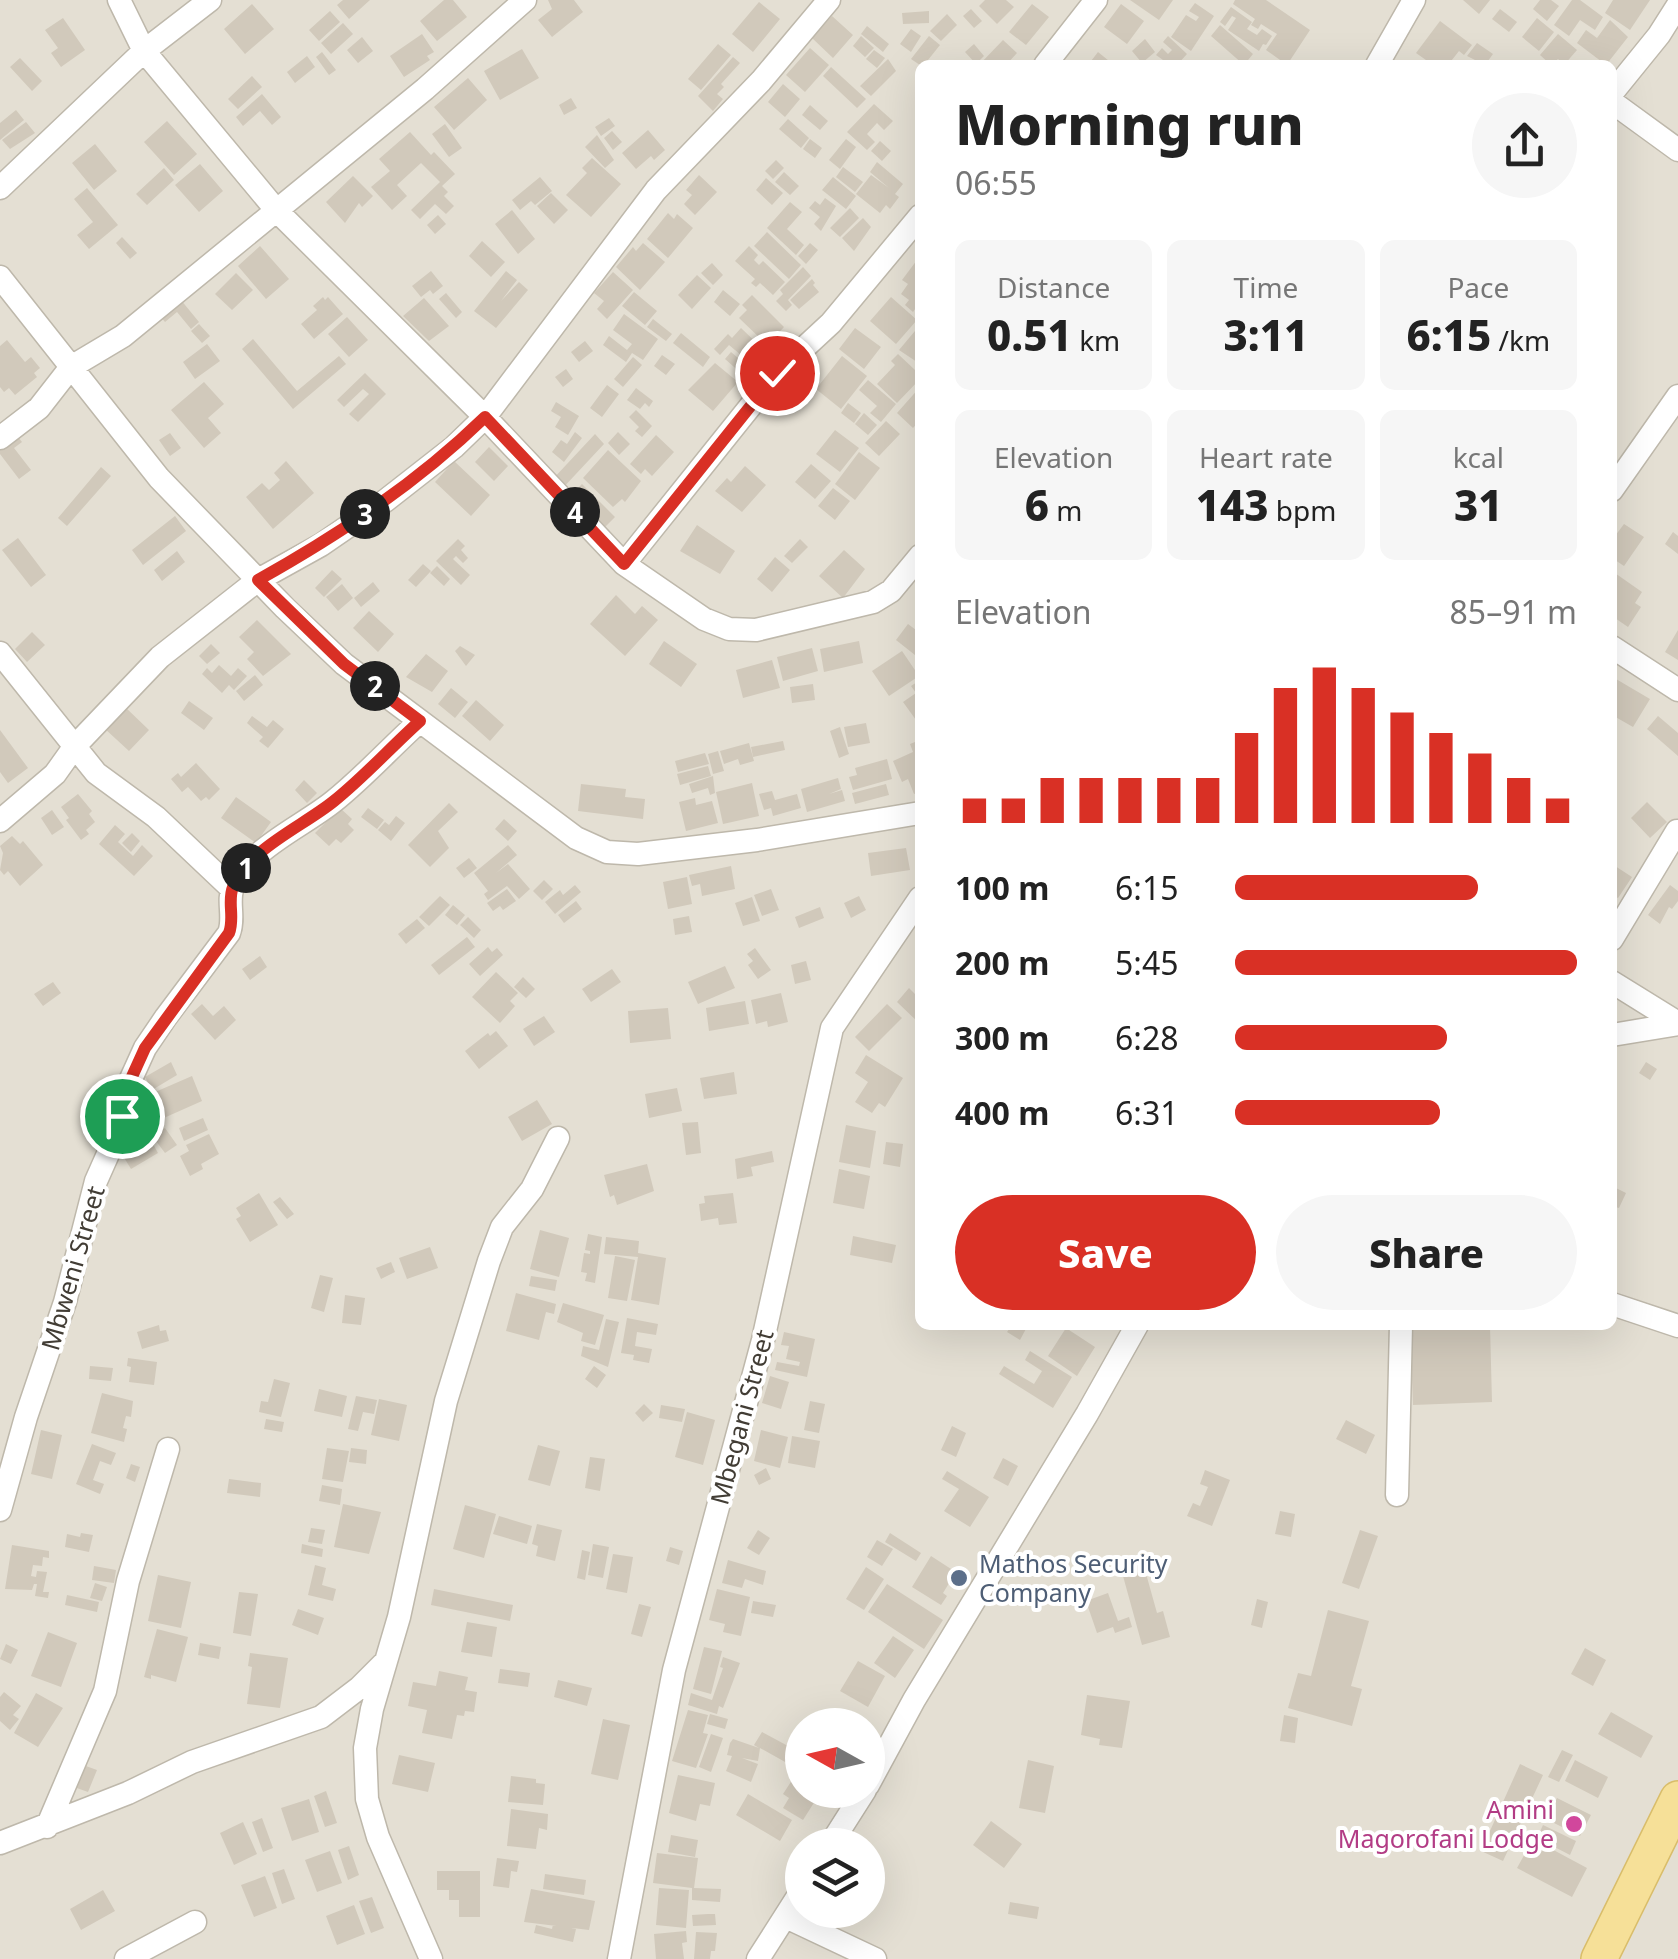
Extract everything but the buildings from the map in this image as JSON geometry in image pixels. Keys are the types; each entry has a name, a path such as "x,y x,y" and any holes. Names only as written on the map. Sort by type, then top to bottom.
{"main road":[{"path":"1599,1959 1678,1799"}],"street":[{"path":"119,0 144,52 276,211 485,417 624,564 704,619 744,631 873,602 891,591 915,562"},
{"path":"0,188 144,52 210,0"},
{"path":"0,438 39,408 71,367 123,336 425,89 525,0"},
{"path":"0,821 55,774 75,746 160,657 258,580 321,545 386,500 441,458 485,417 656,190 761,81 829,0"},
{"path":"1049,60 1096,0"},
{"path":"1380,60 1414,0"},
{"path":"1617,87 1678,6"},
{"path":"1617,106 1678,150"},
{"path":"624,564 777,373 831,322 915,222"},
{"path":"0,277 159,478 344,664 576,838 607,852 638,854 758,840 915,814"},
{"path":"1617,483 1678,396"},
{"path":"1617,650 1678,690"},
{"path":"0,653 96,773 156,817 232,889 268,847 336,800 420,721"},
{"path":"1617,931 1677,831"},
{"name":"Mbweni Street","path":"0,1510 65,1302 89,1205 116,1136 130,1081 145,1048 229,933 232,889"},
{"name":"Mbegani Street","path":"619,1959 674,1670 763,1340 832,1028 915,905"},
{"path":"1617,985 1678,1024"},
{"path":"1617,1033 1678,1024"},
{"path":"431,1959 378,1837 368,1799 365,1748 446,1400 489,1261 502,1227 532,1188 558,1138"},
{"path":"1617,1306 1678,1326"},
{"path":"885,1753 1134,1330"},
{"path":"1397,1494 1402,1330"},
{"path":"47,1827 105,1691 128,1582 168,1448"},
{"path":"0,1843 47,1827 192,1762 321,1717 388,1660"},
{"path":"758,1959 785,1918"},
{"path":"126,1959 195,1922"},
{"path":"809,1928 875,1959"}],"shaded area":[{"path":"0,0 1678,0 1678,1959 0,1959"}],"place":[{"name":"Mathos Security Company","path":"959,1578"},
{"name":"Amini Magorofani Lodge","path":"1574,1824"}],"route":[{"path":"122,1116 130,1081 145,1048 229,933 232,889 248,866 268,847 336,800 420,721 344,664 258,580 321,545 386,500 454,447 485,417 624,564 777,373"}]}
